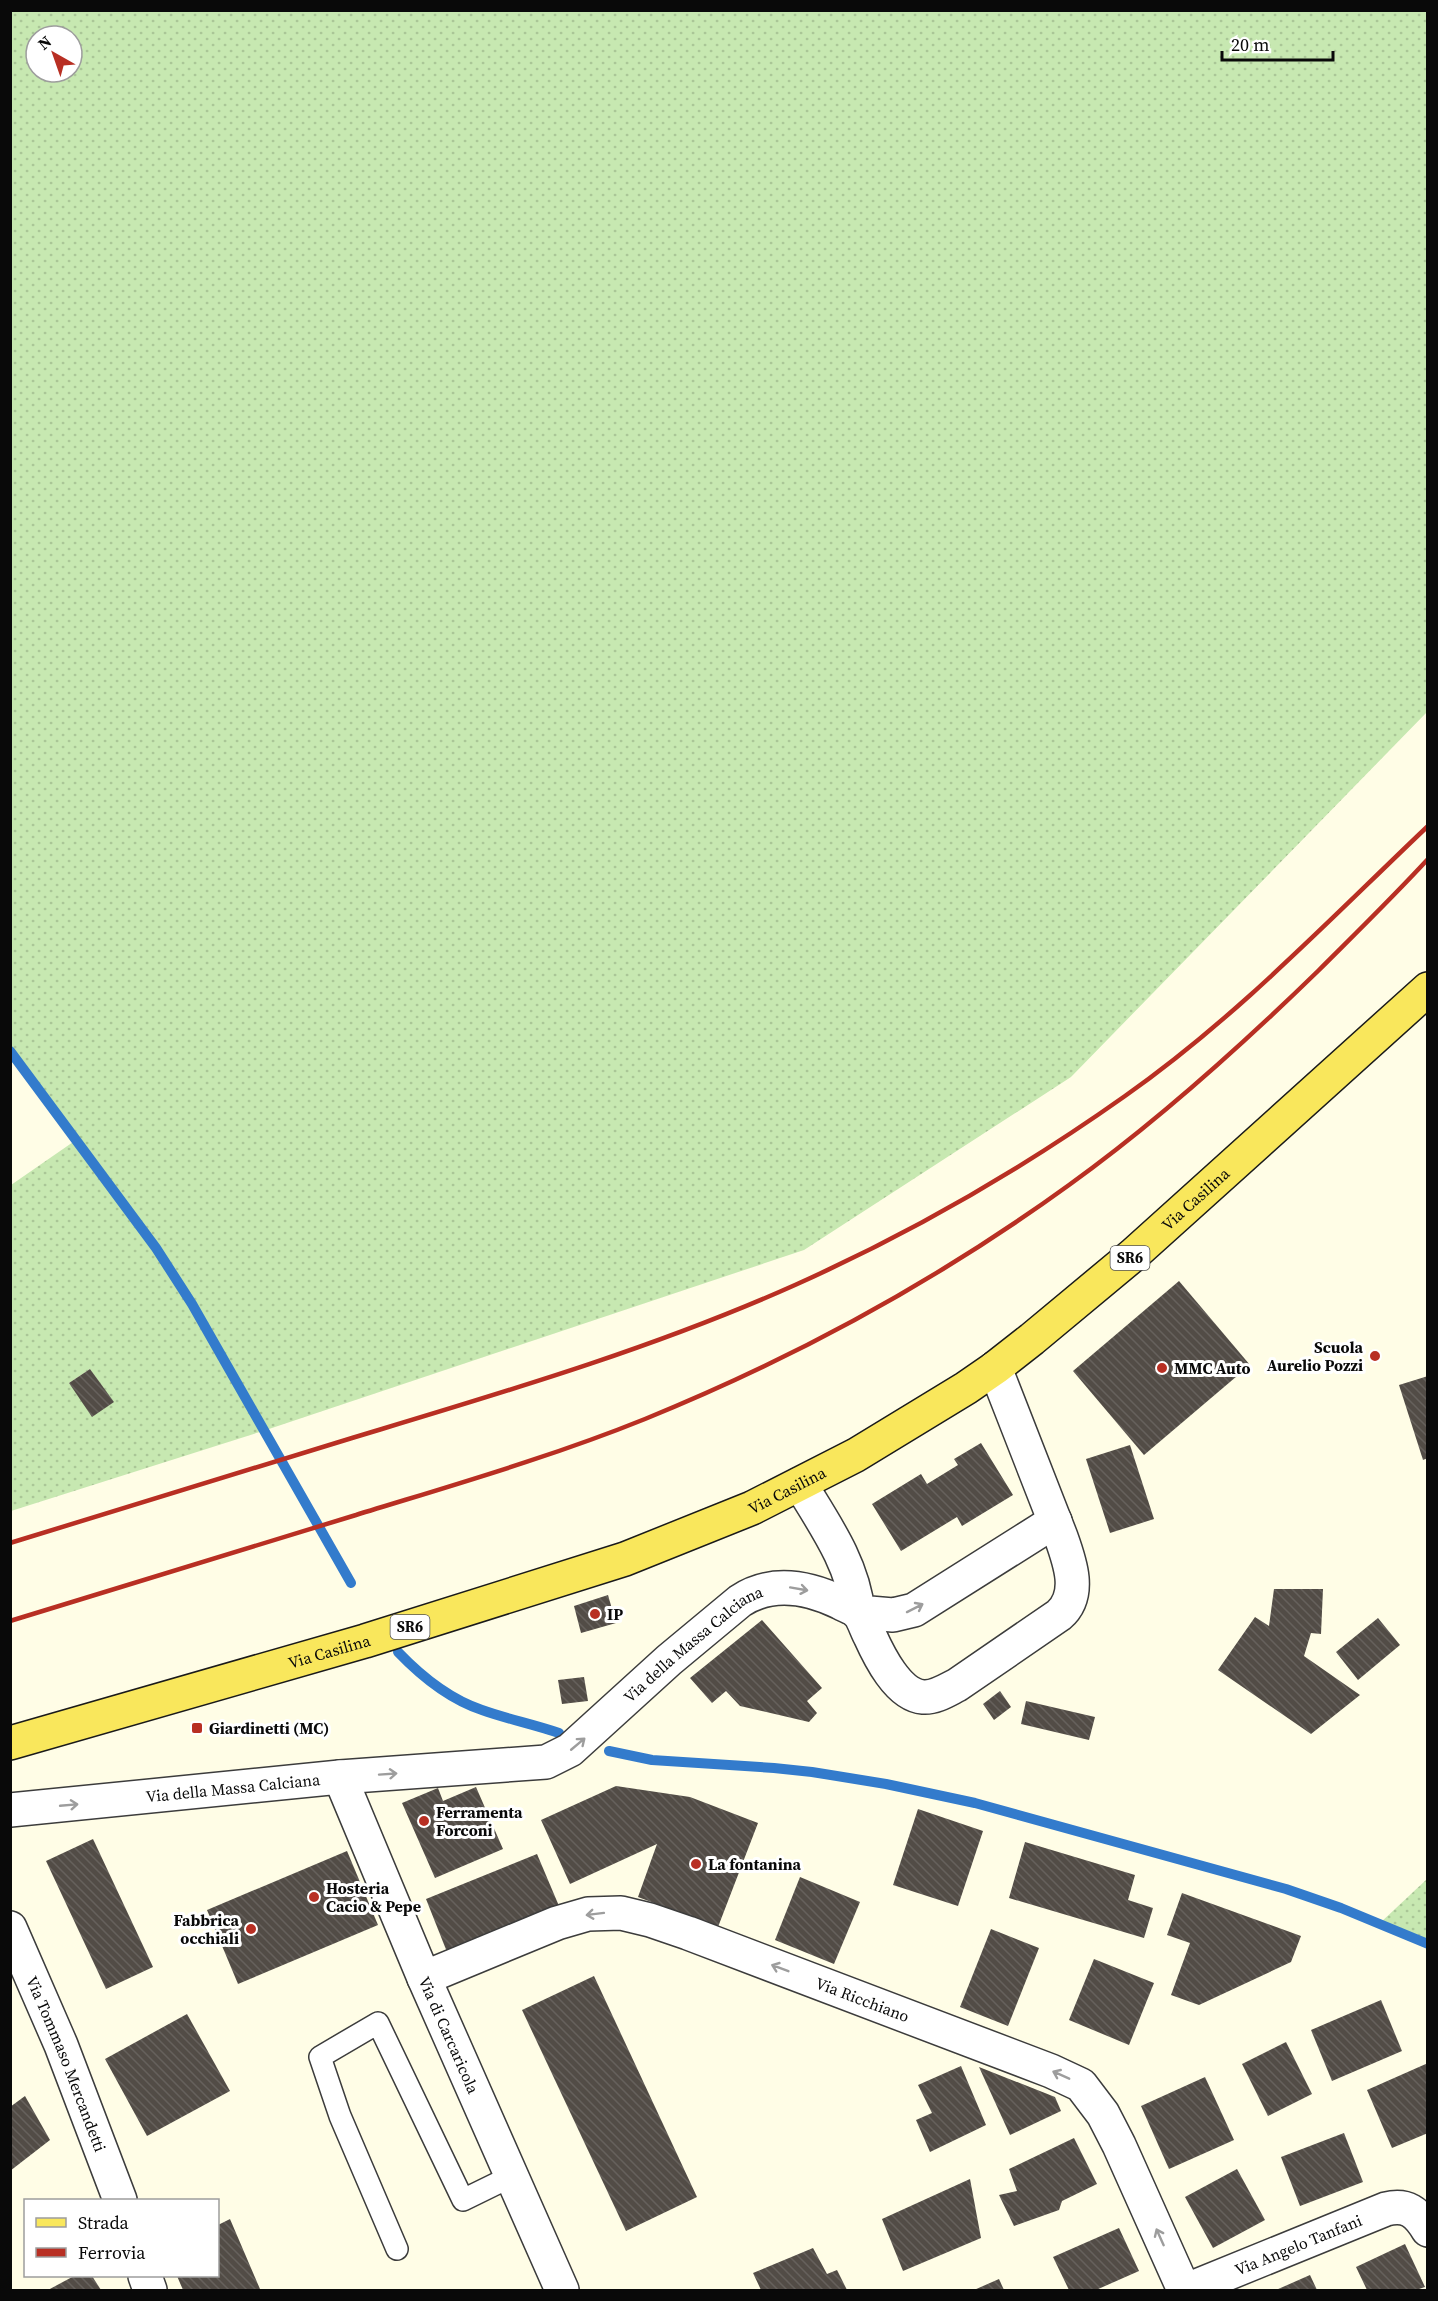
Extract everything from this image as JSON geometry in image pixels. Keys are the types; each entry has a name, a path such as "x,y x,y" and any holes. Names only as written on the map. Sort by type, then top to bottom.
{"main road":[{"name":"Via Casilina","path":"10,1743 365,1641 625,1559 743,1512 800,1484 885,1438 995,1368 1133,1255 1428,989"}],"street":[{"path":"800,1484 840,1551 856,1592 858,1612 881,1659 904,1688 925,1698 940,1694 957,1685 1065,1610 1072,1595 1070,1564 995,1368"},
{"path":"858,1612 893,1615 914,1610 1055,1521"},
{"name":"Via della Massa Calciana","path":"10,1810 340,1778 546,1762 570,1750 597,1728 703,1631 752,1593 780,1587 806,1590 858,1612"},
{"name":"Via di Carcaricola","path":"340,1778 424,1978 562,2290"},
{"name":"Via Ricchiano","path":"424,1978 557,1923 597,1912 621,1913 688,1933 1066,2077 1081,2085 1103,2114 1185,2290"},
{"name":"Via Tommaso Mercandetti","path":"10,1928 61,2045 120,2199"},
{"name":"Via Angelo Tanfani","path":"1185,2290 1386,2209 1402,2207 1420,2220"}],"lane":[{"path":"397,2250 340,2116 320,2057 378,2023 464,2200 512,2176"}],"green space":[{"path":"11,11 1427,11 1427,712 1071,1077 804,1250 263,1431 11,1511 11,1185 76,1140 11,1051","holes":["90,1369 113,1402 69,1383"]},
{"path":"1427,1879 1427,1944 1379,1924"}],"building":[{"name":"MMC Auto","path":"1179,1281 1250,1365 1144,1455 1073,1371"},
{"path":"90,1369 114,1402 92,1417 69,1383"},
{"path":"1428,1376 1428,1458 1423,1460 1399,1385"},
{"path":"981,1443 1013,1495 962,1526 957,1517 901,1551 872,1504 921,1474 927,1484 958,1465 954,1459"},
{"path":"1130,1445 1154,1519 1110,1533 1086,1459"},
{"path":"1274,1589 1323,1589 1321,1634 1311,1633 1304,1656 1360,1695 1311,1734 1218,1670 1255,1617 1269,1626"},
{"name":"IP","path":"608,1595 616,1623 581,1633 574,1606"},
{"path":"1378,1618 1400,1645 1358,1680 1336,1652"},
{"path":"762,1620 822,1688 807,1701 817,1713 809,1722 740,1706 726,1691 712,1703 690,1678"},
{"path":"584,1677 588,1701 562,1704 558,1680"},
{"path":"1000,1691 1011,1707 994,1720 983,1704"},
{"path":"1026,1701 1095,1717 1089,1740 1021,1724"},
{"name":"La fontanina","path":"616,1786 690,1797 758,1823 718,1927 638,1897 657,1844 570,1884 541,1820"},
{"path":"476,1787 503,1849 435,1878 402,1803 438,1788 443,1801"},
{"path":"918,1809 983,1831 958,1906 893,1885"},
{"path":"93,1839 153,1967 106,1989 46,1861"},
{"path":"1025,1842 1135,1875 1128,1900 1153,1908 1144,1938 1009,1898"},
{"path":"347,1851 378,1925 238,1984 207,1910"},
{"path":"537,1854 559,1906 447,1952 426,1899"},
{"path":"800,1877 860,1902 834,1964 775,1940"},
{"path":"1182,1893 1301,1936 1291,1962 1199,2005 1171,1995 1190,1943 1167,1935"},
{"path":"991,1929 1039,1948 1008,2026 960,2007"},
{"path":"1094,1959 1154,1983 1129,2045 1069,2020"},
{"path":"594,1976 697,2197 626,2231 522,2010"},
{"path":"1381,2000 1402,2051 1332,2081 1311,2030"},
{"path":"187,2014 230,2091 147,2136 105,2059"},
{"path":"1286,2042 1312,2094 1268,2116 1242,2064"},
{"path":"1428,2063 1428,2133 1392,2148 1367,2090"},
{"path":"961,2066 986,2125 930,2152 916,2120 932,2113 918,2085"},
{"path":"979,2067 1055,2097 1061,2111 1010,2135"},
{"path":"1205,2077 1234,2140 1169,2169 1141,2106"},
{"path":"25,2096 50,2140 10,2171 10,2107"},
{"path":"1344,2133 1363,2182 1300,2206 1281,2157"},
{"path":"1074,2138 1097,2184 1062,2201 1059,2210 1014,2226 999,2195 1017,2191 1009,2169"},
{"path":"1237,2169 1265,2220 1213,2248 1185,2197"},
{"path":"970,2179 981,2238 903,2271 882,2219"},
{"path":"230,2219 260,2289 183,2290 177,2277 219,2277 219,2224"},
{"path":"1119,2228 1139,2271 1096,2290 1069,2290 1053,2257"},
{"path":"1405,2244 1425,2287 1416,2290 1367,2290 1356,2267"},
{"path":"813,2248 827,2274 837,2270 847,2290 761,2290 753,2273"},
{"path":"1310,2275 1317,2290 1276,2290"},
{"path":"72,2277 93,2277 101,2290 48,2290"},
{"path":"999,2279 1004,2290 974,2290"}],"waterway":[{"path":"10,1051 156,1248 192,1304 351,1583"},
{"path":"398,1652 416,1670 458,1700 491,1713 559,1733"},
{"path":"609,1751 652,1760 812,1772 886,1784 975,1803 1286,1889 1341,1908 1428,1944"}],"railway":[{"path":"10,1543 576,1369 741,1308 881,1244 1006,1174 1086,1123 1166,1066 1244,1001 1428,826"},
{"path":"10,1621 574,1446 701,1395 864,1315 969,1253 1102,1161 1259,1028 1428,859"}],"place":[{"name":"Scuola Aurelio Pozzi","path":"1375,1356"},
{"name":"MMC Auto","path":"1162,1368"},
{"name":"IP","path":"595,1614"},
{"name":"Giardinetti (MC)","path":"197,1728"},
{"name":"Ferramenta Forconi","path":"424,1821"},
{"name":"La fontanina","path":"696,1864"},
{"name":"Hosteria Cacio & Pepe","path":"314,1897"},
{"name":"Fabbrica occhiali","path":"251,1929"}]}
